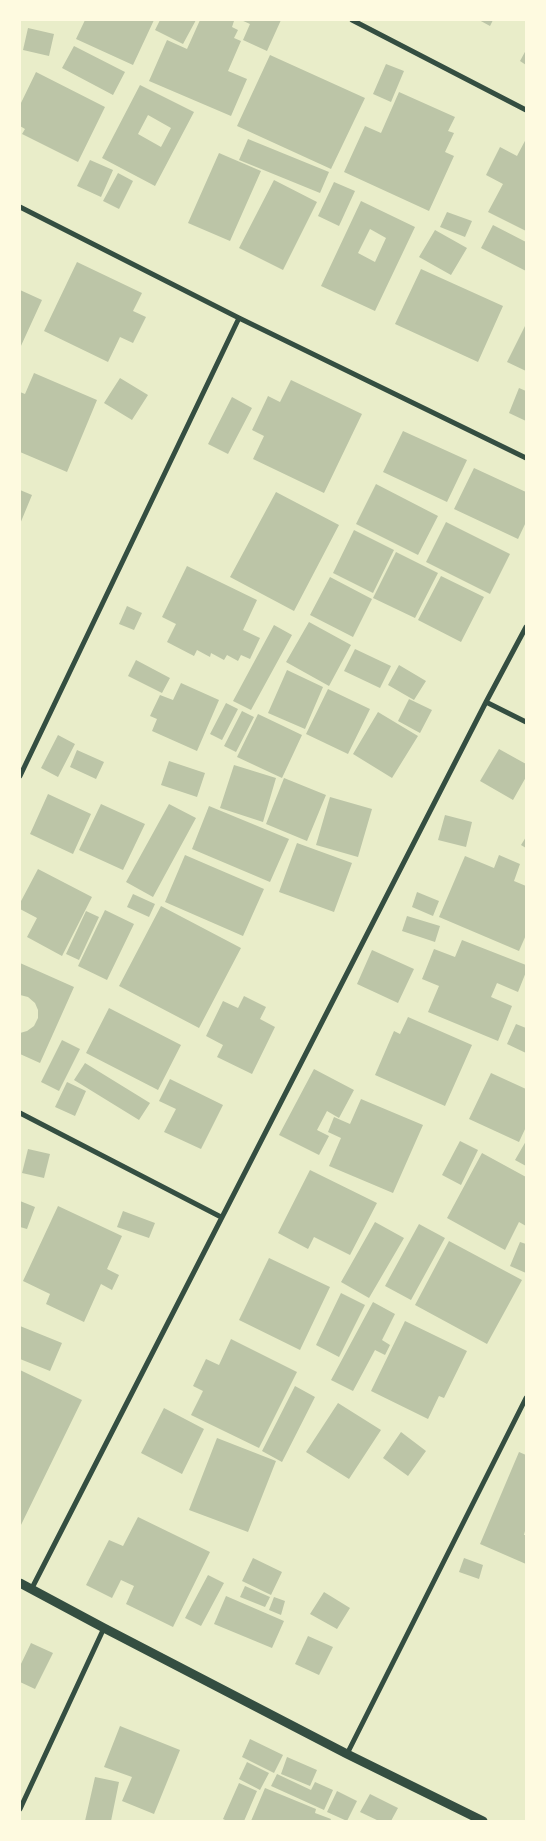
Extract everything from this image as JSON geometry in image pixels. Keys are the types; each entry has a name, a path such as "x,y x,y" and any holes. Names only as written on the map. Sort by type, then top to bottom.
{"street":[{"path":"352,20 526,110"},
{"path":"20,207 239,318 526,458"},
{"path":"20,776 239,318"},
{"path":"32,1588 221,1217 526,627"},
{"path":"486,702 526,722"},
{"path":"20,1113 221,1217"},
{"path":"347,1754 523,1410 526,1398"},
{"path":"20,1582 104,1628 347,1754 483,1821"},
{"path":"20,1809 104,1628"}],"building":[{"path":"85,20 154,20 133,65 76,39"},
{"path":"160,20 196,20 183,44 155,30"},
{"path":"200,20 233,20 232,27 238,30 234,38 241,41 228,71 247,79 231,116 149,81 167,40 187,49"},
{"path":"241,20 281,20 267,51 243,40 250,24"},
{"path":"479,20 493,20 490,26"},
{"path":"28,28 54,34 49,56 23,50"},
{"path":"74,46 125,72 113,95 62,68"},
{"path":"526,50 526,65 520,61"},
{"path":"270,55 365,98 331,169 237,126"},
{"path":"386,64 404,71 391,102 373,94"},
{"path":"36,72 105,107 78,162 22,134 25,129 20,126 20,105"},
{"path":"140,85 194,112 155,186 102,158","holes":["148,115 171,128 161,147 138,134"]},
{"path":"399,92 455,117 448,131 454,133 445,152 454,156 429,211 344,172 365,126 381,133"},
{"path":"248,139 329,172 320,193 239,160"},
{"path":"526,139 526,231 488,212 503,184 486,175 500,147 517,156"},
{"path":"219,153 261,171 230,241 188,223"},
{"path":"90,160 113,170 101,197 77,186"},
{"path":"118,173 133,181 119,209 103,201"},
{"path":"274,180 317,202 283,270 239,248"},
{"path":"334,182 355,191 339,226 318,216"},
{"path":"361,201 415,227 375,311 321,286","holes":["370,229 386,238 375,262 358,253"]},
{"path":"447,212 472,221 465,237 440,227"},
{"path":"493,225 526,242 526,271 481,248"},
{"path":"435,230 467,248 451,275 419,257"},
{"path":"77,262 142,293 133,311 146,317 133,343 120,337 108,362 44,331"},
{"path":"421,269 503,306 478,362 395,324"},
{"path":"20,290 42,300 20,348"},
{"path":"526,324 526,371 507,362"},
{"path":"34,373 97,400 67,472 20,452 20,392 25,394"},
{"path":"120,378 148,395 132,420 104,403"},
{"path":"291,380 362,414 324,493 253,459 264,436 252,430 268,396 280,402"},
{"path":"519,388 526,391 526,421 509,413"},
{"path":"232,397 252,408 228,454 208,444"},
{"path":"403,431 467,460 447,502 383,472"},
{"path":"474,468 526,492 526,522 518,539 454,509"},
{"path":"376,484 438,516 418,555 356,524"},
{"path":"20,490 32,495 20,524"},
{"path":"276,492 339,525 294,611 230,577"},
{"path":"446,522 510,554 490,594 426,562"},
{"path":"354,530 394,550 373,593 333,573"},
{"path":"396,552 438,573 415,618 373,598"},
{"path":"187,566 257,600 243,630 260,638 250,659 241,655 238,661 227,655 224,660 211,653 210,657 197,650 194,656 167,642 176,624 162,617"},
{"path":"441,576 484,597 461,642 418,620"},
{"path":"330,577 372,599 353,637 310,615"},
{"path":"127,606 142,613 134,630 119,624"},
{"path":"309,622 351,645 329,686 286,662"},
{"path":"274,625 292,635 251,710 233,701"},
{"path":"355,649 391,666 380,688 344,671"},
{"path":"136,660 170,678 162,693 128,676"},
{"path":"399,665 426,681 414,700 388,685"},
{"path":"287,670 323,687 305,729 268,713"},
{"path":"181,683 219,700 197,751 152,731 157,719 150,716 160,695 173,700"},
{"path":"328,689 370,709 348,754 306,734"},
{"path":"409,699 432,710 420,733 398,721"},
{"path":"226,703 238,709 222,740 210,734"},
{"path":"242,711 254,717 236,752 224,746"},
{"path":"378,712 418,736 392,778 353,754"},
{"path":"258,714 302,735 282,778 237,757"},
{"path":"58,735 75,744 58,777 41,768"},
{"path":"499,749 526,764 526,777 513,800 480,781"},
{"path":"77,750 104,762 96,779 70,767"},
{"path":"169,761 205,773 197,797 161,785"},
{"path":"234,765 276,778 263,822 220,808"},
{"path":"284,778 326,795 307,841 266,824"},
{"path":"48,794 91,814 73,854 30,834"},
{"path":"330,797 372,809 358,857 316,845"},
{"path":"101,804 145,824 123,870 79,850"},
{"path":"169,804 196,818 153,897 126,882"},
{"path":"209,806 289,839 270,882 192,849"},
{"path":"445,815 472,822 466,847 438,840"},
{"path":"526,837 526,848 521,845"},
{"path":"297,843 352,863 334,912 279,892"},
{"path":"185,855 264,889 243,936 165,902"},
{"path":"499,855 520,864 514,881 526,886 526,935 519,951 439,917 465,856 494,868"},
{"path":"38,869 92,897 62,956 27,937 37,918 20,909 20,903"},
{"path":"417,892 439,901 433,916 412,907"},
{"path":"133,894 155,904 149,917 127,907"},
{"path":"161,906 241,948 199,1028 119,986"},
{"path":"105,910 134,924 107,980 78,966"},
{"path":"86,911 99,917 79,960 66,954"},
{"path":"407,916 440,926 435,942 402,931"},
{"path":"462,940 526,965 526,972 518,992 497,983 491,997 512,1006 498,1041 428,1012 439,986 422,979 434,949 455,957"},
{"path":"372,950 414,969 398,1003 357,984"},
{"path":"20,963 74,987 40,1063 20,1054 20,1033 34,1026 38,1018 38,1010 35,1003 28,997 20,995"},
{"path":"244,996 266,1007 260,1019 275,1027 252,1074 217,1057 223,1045 206,1036 223,1001 238,1008"},
{"path":"109,1008 181,1045 158,1090 86,1053"},
{"path":"408,1017 472,1045 445,1106 375,1075 394,1031 400,1034"},
{"path":"516,1024 526,1028 526,1053 507,1044"},
{"path":"62,1040 80,1049 59,1091 41,1082"},
{"path":"85,1063 150,1103 139,1120 74,1080"},
{"path":"314,1069 354,1090 339,1118 327,1111 317,1130 329,1136 319,1155 279,1135"},
{"path":"491,1073 526,1089 526,1127 519,1142 469,1119"},
{"path":"170,1079 223,1105 201,1149 164,1132 176,1109 159,1101"},
{"path":"67,1082 86,1091 75,1116 55,1107"},
{"path":"361,1099 423,1125 393,1193 329,1166 341,1138 328,1132 334,1117 350,1124"},
{"path":"460,1141 478,1150 461,1185 442,1175"},
{"path":"526,1141 526,1166 515,1160"},
{"path":"28,1149 50,1154 44,1178 22,1173"},
{"path":"482,1153 526,1177 526,1226 519,1222 505,1250 447,1218"},
{"path":"310,1170 377,1203 350,1255 314,1237 308,1249 278,1233"},
{"path":"20,1201 35,1207 27,1229 20,1227"},
{"path":"58,1206 122,1236 107,1269 119,1275 112,1290 101,1284 84,1322 46,1304 50,1294 23,1281"},
{"path":"123,1211 155,1223 149,1238 117,1227"},
{"path":"375,1222 404,1238 369,1298 341,1282"},
{"path":"419,1224 445,1238 411,1300 385,1286"},
{"path":"449,1241 522,1280 487,1344 415,1305"},
{"path":"520,1242 526,1244 526,1273 510,1266"},
{"path":"269,1258 330,1287 300,1350 239,1320"},
{"path":"341,1293 365,1305 339,1357 316,1345"},
{"path":"373,1302 395,1314 382,1340 390,1345 385,1355 375,1350 353,1391 331,1380"},
{"path":"405,1321 467,1351 444,1398 439,1396 428,1419 371,1391"},
{"path":"20,1326 62,1343 50,1371 20,1359"},
{"path":"231,1339 297,1372 259,1448 191,1415 203,1391 193,1386 206,1359 219,1365"},
{"path":"20,1370 82,1400 20,1527"},
{"path":"295,1386 315,1397 282,1462 262,1451"},
{"path":"338,1403 381,1430 349,1479 306,1452"},
{"path":"164,1408 204,1429 182,1474 141,1453"},
{"path":"401,1432 426,1451 408,1476 383,1458"},
{"path":"217,1438 276,1461 248,1532 189,1510"},
{"path":"519,1452 526,1455 526,1527 524,1535 526,1535 526,1564 480,1544"},
{"path":"138,1517 210,1552 173,1627 126,1604 134,1586 121,1580 112,1598 86,1585 109,1540 123,1546"},
{"path":"253,1558 282,1572 271,1595 242,1581"},
{"path":"464,1558 483,1565 479,1579 459,1572"},
{"path":"208,1575 224,1583 201,1626 185,1618"},
{"path":"245,1586 270,1597 265,1607 240,1597"},
{"path":"324,1592 350,1608 337,1629 310,1614"},
{"path":"226,1596 284,1621 272,1648 214,1624"},
{"path":"274,1597 285,1601 281,1615 269,1610"},
{"path":"308,1636 333,1647 319,1675 295,1664"},
{"path":"31,1643 53,1653 35,1689 20,1682 20,1666"},
{"path":"120,1726 180,1750 154,1814 122,1801 132,1777 104,1767"},
{"path":"250,1739 283,1755 274,1773 242,1757"},
{"path":"287,1757 317,1770 310,1786 281,1774"},
{"path":"247,1762 269,1773 260,1790 239,1779"},
{"path":"277,1774 311,1790 315,1782 333,1790 324,1810 271,1786"},
{"path":"95,1777 119,1782 111,1821 85,1821"},
{"path":"239,1783 257,1791 244,1821 227,1821 223,1819"},
{"path":"265,1788 316,1809 315,1813 331,1819 330,1821 251,1821"},
{"path":"337,1791 357,1801 347,1821 327,1812"},
{"path":"370,1794 398,1808 391,1821 379,1821 360,1812"}]}
